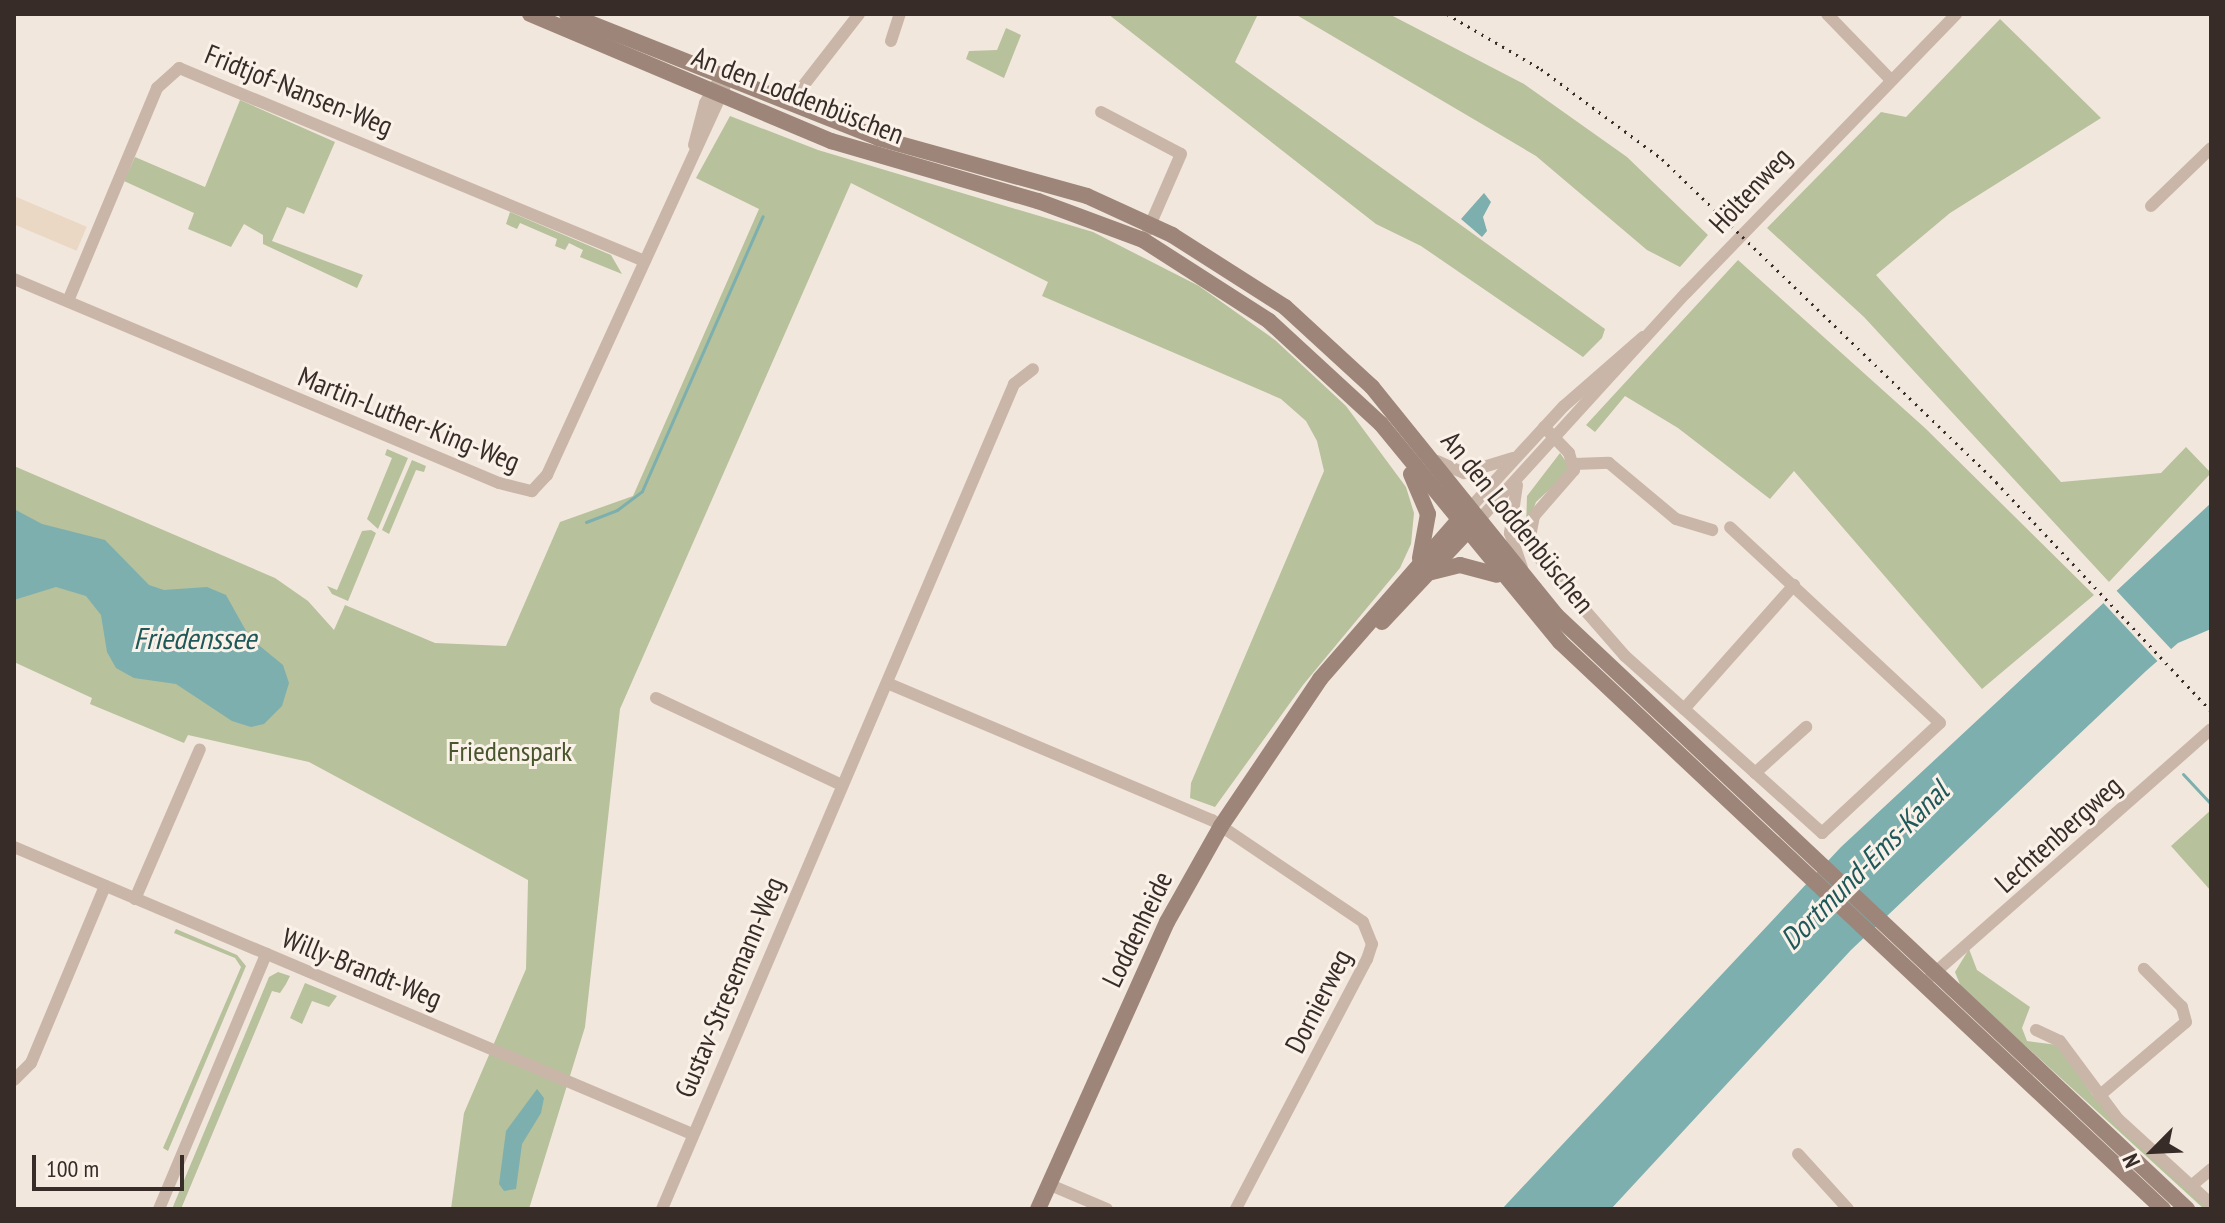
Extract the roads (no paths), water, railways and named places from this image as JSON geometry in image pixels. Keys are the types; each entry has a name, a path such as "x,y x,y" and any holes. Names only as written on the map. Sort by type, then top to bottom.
{"main road":[{"name":"An den Loddenbüschen","path":"530,14 716,94 865,153 1038,201 1143,240 1293,339 1381,424 1510,587 1618,700 1921,987 2163,1209"},
{"name":"An den Loddenbüschen","path":"567,14 878,138 1087,196 1151,224 1285,307 1372,387 1532,587 1567,626 1817,857 1935,973 2187,1209"},
{"path":"1381,424 1426,501 1428,526 1422,569 1474,566 1487,569 1510,587"},
{"name":"Loddenheide","path":"1038,1209 1167,922 1221,826 1335,659 1475,513"}],"street":[{"path":"789,104 859,14"},
{"path":"891,41 900,14"},
{"path":"1827,14 1890,79"},
{"name":"Höltenweg","path":"1475,513 1524,472 1646,335 1956,14"},
{"name":"Fridtjof-Nansen-Weg","path":"68,301 157,88 179,68 642,260"},
{"name":"Martin-Luther-King-Weg","path":"14,279 528,492 547,475 725,77"},
{"path":"1101,112 1181,154 1143,240"},
{"path":"2151,206 2211,148"},
{"name":"Höltenweg","path":"1475,513 1544,427 1646,335"},
{"name":"Gustav-Stresemann-Weg","path":"662,1209 1014,384 1033,369"},
{"path":"1544,427 1574,464 1609,463 1676,519 1712,530"},
{"path":"1431,457 1464,473 1517,457"},
{"name":"An den Loddenbüschen","path":"1574,464 1569,479 1534,516 1533,548 1615,645 1822,833 1940,723 1730,527"},
{"name":"Höltenweg","path":"1524,472 1512,496 1510,533 1532,587"},
{"path":"1684,709 1794,585"},
{"path":"887,683 1221,826"},
{"path":"656,698 842,785"},
{"path":"1755,773 1806,727"},
{"name":"Lechtenbergweg","path":"1921,987 2211,729"},
{"path":"135,899 200,749"},
{"name":"Dornierweg","path":"1221,826 1360,919 1372,944 1236,1209"},
{"name":"Willy-Brandt-Weg","path":"14,847 692,1134"},
{"path":"14,1080 31,1063 105,886"},
{"path":"159,1209 266,954"},
{"path":"2099,1096 2186,1022 2182,1007 2144,969"},
{"path":"2036,1030 2060,1041 2099,1096 2211,1204"},
{"path":"1798,1154 1848,1209"},
{"path":"2191,1186 2211,1169"},
{"path":"1048,1184 1107,1209"}],"water":[{"path":"1484,193 1491,202 1483,217 1487,231 1482,237 1461,219"},
{"name":"Dortmund-Ems-Kanal","path":"2211,503 2211,629 2178,643 2146,671 1851,950 1611,1209 1502,1209 1841,847"},
{"name":"Friedenssee","path":"14,509 42,524 105,540 149,585 164,590 207,587 226,595 250,638 283,665 289,683 282,706 264,724 251,727 232,721 176,684 134,678 116,668 107,652 101,615 86,596 56,587 14,600"},
{"path":"537,1089 544,1098 541,1113 522,1144 516,1189 504,1191 499,1184 506,1131"}],"waterway":[{"path":"586,522 617,510 642,491 763,216"},
{"path":"2183,774 2211,804"}],"railway":[{"path":"1447,14 1541,69 1662,159 1996,482 2211,711"}],"park label":[{"name":"Friedenspark","path":"510,751"}]}
